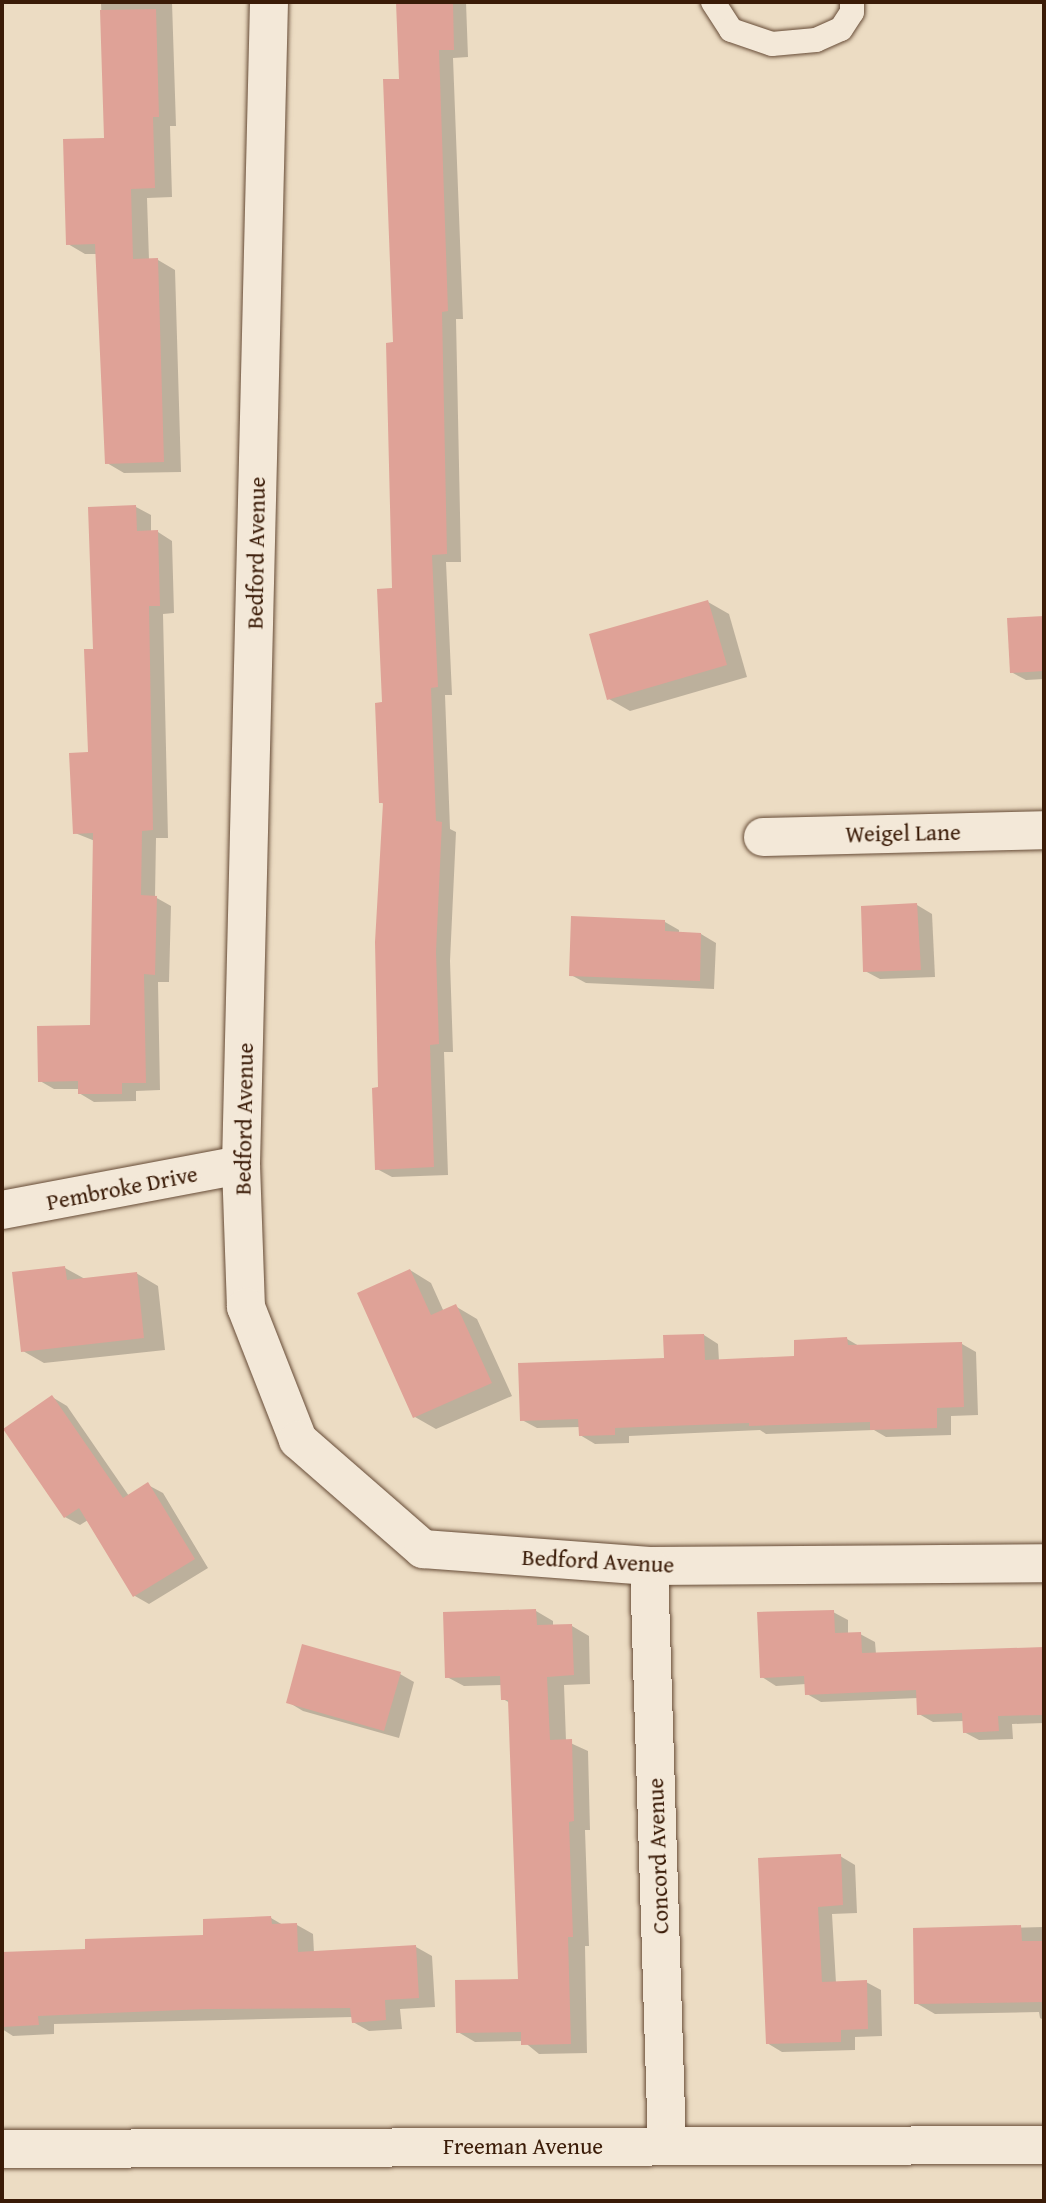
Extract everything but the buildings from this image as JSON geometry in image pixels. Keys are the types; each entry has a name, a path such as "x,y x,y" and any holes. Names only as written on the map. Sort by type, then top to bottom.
{"street":[{"name":"Bedford Avenue","path":"269,2 241,1166 246,1307 298,1440 423,1549 649,1566 1044,1563"},
{"name":"Weigel Lane","path":"763,837 1044,830"},
{"name":"Pembroke Drive","path":"2,1210 241,1166"},
{"name":"Concord Avenue","path":"649,1566 667,2145"},
{"name":"Freeman Avenue","path":"2,2149 1044,2145"}],"lane":[{"path":"713,2 731,30 772,44 816,40 841,29 852,12 852,2"}]}
